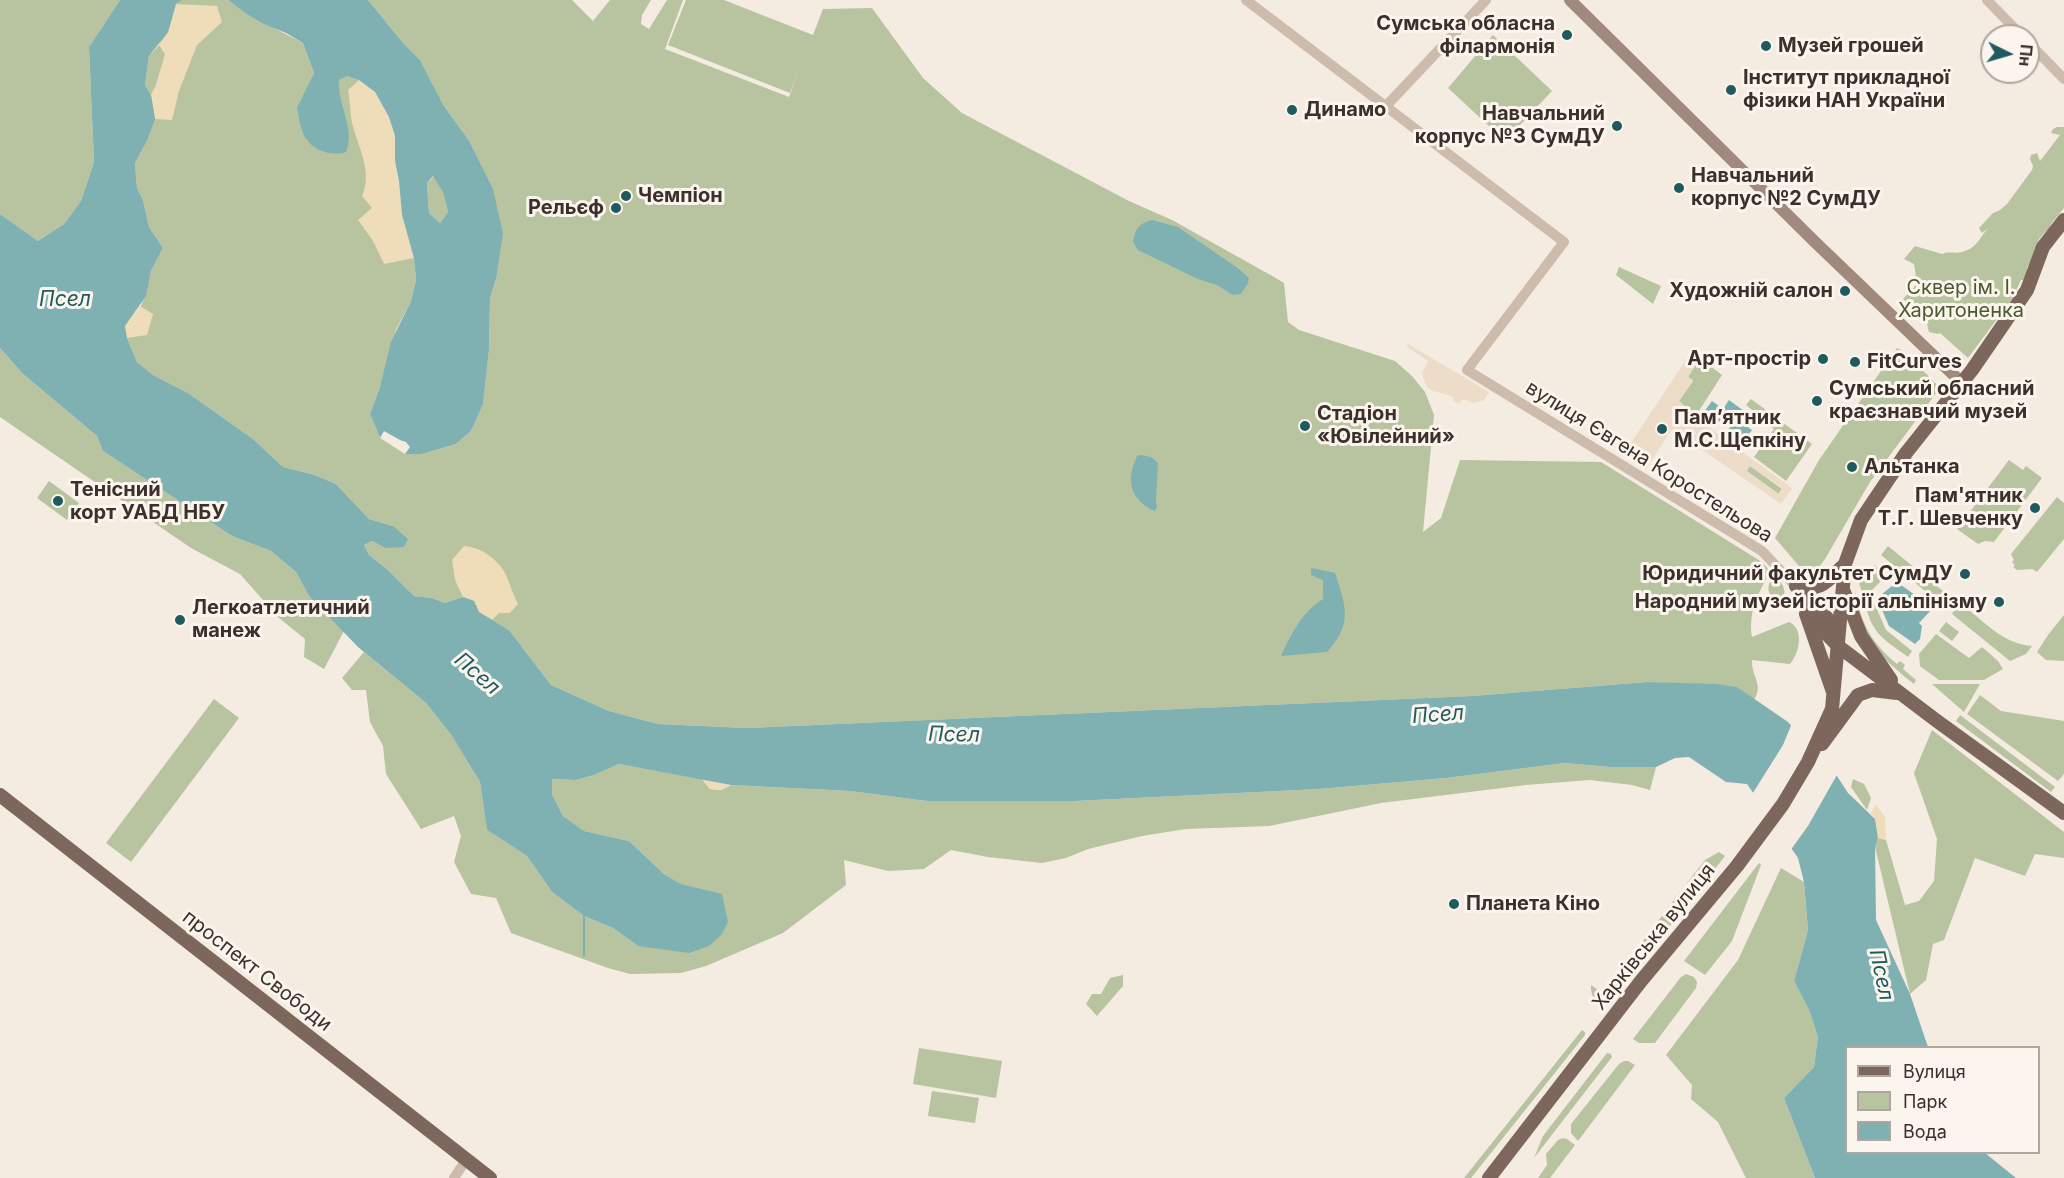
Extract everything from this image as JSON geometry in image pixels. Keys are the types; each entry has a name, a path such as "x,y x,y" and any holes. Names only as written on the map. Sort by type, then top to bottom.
{"main road":[{"path":"1570,0 1815,242 1962,383"},
{"path":"1836,707 1838,646 1845,564 1861,520 1912,446 1962,383 2027,290 2043,247 2064,220"},
{"path":"1799,590 1822,586 1845,564"},
{"path":"1843,586 1861,636 1901,694"},
{"path":"1799,590 1819,626 1838,646 2064,813"},
{"path":"1799,590 1836,707"},
{"path":"1836,707 1849,705 1865,691 1901,694"},
{"name":"Харківська вулиця","path":"1489,1178 1641,981 1756,841 1783,804 1808,762 1836,707"},
{"name":"проспект Свободи","path":"0,795 490,1178"}],"street":[{"path":"1246,0 1387,105 1486,0"},
{"path":"1987,0 2010,24"},
{"path":"2040,54 2064,79"},
{"name":"вулиця Євгена Коростельова","path":"1387,105 1564,242 1467,370 1762,551 1799,590"},
{"path":"454,1178 466,1160"}],"green space":[{"path":"0,0 120,0 89,47 94,162 81,201 64,224 38,241 0,214"},
{"path":"182,0 228,0 245,13 303,43 314,73 310,82 346,121 338,92 339,80 347,75 359,80 414,258 416,280 411,301 396,330 370,414 380,438 405,454 422,454 456,444 471,431 483,403 489,350 490,298 496,279 468,139 444,106 420,60 368,0 572,0 593,21 610,0 651,0 642,15 641,24 649,29 667,0 683,0 665,49 789,97 798,73 790,93 668,45 686,0 724,0 813,35 823,9 872,8 923,78 962,113 1129,201 1172,220 1284,283 1288,322 1299,330 1395,361 1412,376 1425,392 1434,415 1423,532 1441,518 1460,460 1601,462 1762,562 1771,572 1755,603 1751,619 1752,637 1789,622 1794,625 1799,636 1796,654 1790,664 1752,660 1758,689 1754,700 1737,687 1647,682 1472,696 747,728 658,724 609,711 551,685 509,630 479,612 463,597 445,603 432,598 414,596 369,555 364,545 372,541 385,548 393,526 369,519 336,484 315,475 283,467 253,439 188,393 153,375 137,362 127,338 145,296 151,271 163,248 149,227 143,200 137,188 135,163 146,143 151,95 145,85 149,56 159,45 176,4"},
{"path":"1493,35 1552,91 1505,141 1448,88"},
{"name":"Сквер ім. І. Харитоненка","path":"2057,127 2064,127 2064,208 2051,224 2050,230 2047,230 2039,239 2034,256 2027,268 2027,274 2024,280 2021,280 2012,299 1968,358 1940,333 1929,332 1927,324 1929,323 1903,299 1917,284 1914,264 1904,259 1915,246 1942,254 1966,251 1974,246 1987,229 1982,233 1979,228 1993,213 2007,204 2032,170 2031,155 2037,153 2040,161 2060,135 2051,133"},
{"path":"434,176 443,192 448,212 440,223 429,213 427,183"},
{"path":"1619,267 1661,286 1653,304 1616,275"},
{"path":"0,348 23,374 97,436 103,451 232,536 271,551 296,572 309,596 344,631 324,669 304,657 305,639 279,618 240,574 191,548 0,417"},
{"path":"1897,348 1905,352 1940,388 1870,482 1825,559 1810,579 1775,538 1819,460"},
{"path":"1700,358 1722,375 1695,417 1683,409 1679,401 1693,381 1688,377"},
{"path":"1751,399 1766,410 1761,417 1746,405"},
{"path":"1771,414 1812,444 1786,481 1754,457 1774,429 1765,422"},
{"path":"2009,460 2023,470 2026,466 2042,478 1994,542 1985,541 1978,544 1957,529"},
{"path":"1750,466 1782,489 1778,494 1746,471"},
{"name":"Тенісний корт УАБД НБУ","path":"49,481 79,503 67,520 37,498"},
{"path":"2057,497 2064,503 2064,539 2037,572 2032,569 2017,570 2013,567 2015,565 2011,554"},
{"path":"1888,546 1954,600 1947,609 1881,555"},
{"path":"1874,565 1887,575 1864,598 1859,583"},
{"path":"1774,577 1783,587 1782,600 1772,597 1769,592 1769,584"},
{"path":"1855,590 1860,613 1868,631 1888,656 1897,664 1900,661 1905,665 1903,669 1916,680 1914,684 1881,655 1865,633 1859,620"},
{"path":"1872,598 1886,630 1912,651 1908,657 1875,629 1865,603"},
{"path":"1959,603 2001,636 2032,646 2026,654 2010,661 1952,614"},
{"path":"2064,615 2064,661 2046,660 2037,652"},
{"path":"1946,622 1959,632 1952,641 1939,631"},
{"path":"1936,634 1969,658 1982,647 1998,661 2003,669 1984,680 1939,680 1920,666 1919,654"},
{"path":"364,652 426,703 452,736 480,782 487,830 527,856 552,892 584,916 613,928 638,946 722,895 681,884 664,874 629,841 584,831 563,816 552,794 551,779 576,780 619,764 702,779 710,789 721,790 731,785 850,791 927,801 1075,801 1319,789 1446,778 1565,763 1609,767 1656,767 1650,790 1632,785 1590,780 1526,785 1381,803 1269,826 1186,829 1142,836 1042,863 951,850 924,869 888,871 844,860 846,885 783,933 706,966 681,973 630,974 511,933 496,898 471,894 454,862 461,836 454,816 421,829 386,774 383,746 370,722 366,690 352,690 342,678"},
{"path":"1932,684 1980,684 1964,712"},
{"path":"1980,695 2001,711 2064,721 2064,774 2058,781 1967,714"},
{"path":"214,699 239,718 131,862 106,843"},
{"path":"1960,715 2055,787 2051,792 1956,721"},
{"path":"1932,730 2064,832 2064,858 2035,854 2025,876 1975,858 1944,940 1933,944 1926,980 1910,994 1875,847 1878,838 1886,840 1905,905 1919,901 1934,881 1937,839 1914,773"},
{"path":"1853,779 1864,784 1871,798 1867,810 1851,787"},
{"path":"1719,852 1725,856 1700,888 1687,883 1705,860"},
{"path":"1759,863 1761,865 1732,941 1705,975 1684,961"},
{"path":"1781,868 1804,882 1808,930 1794,981 1809,1010 1818,1037 1814,1067 1784,1098 1815,1178 1746,1178 1718,1122 1691,1099 1692,1085 1666,1055 1738,960"},
{"path":"1680,892 1691,899 1617,994 1613,991 1612,982"},
{"path":"1686,974 1694,977 1697,982 1696,988 1655,1043 1639,1043 1633,1039 1681,977"},
{"path":"1123,975 1123,986 1097,1016 1086,1004 1092,994 1101,994 1110,978"},
{"path":"1591,985 1612,1001 1603,1003 1596,1000 1592,994"},
{"path":"1582,1030 1585,1035 1471,1178 1464,1178"},
{"path":"919,1048 1002,1061 996,1098 913,1084"},
{"path":"1607,1053 1612,1057 1534,1158 1543,1136"},
{"path":"1624,1061 1635,1065 1578,1141 1571,1133 1571,1124 1619,1064"},
{"path":"932,1091 979,1098 975,1123 928,1116"},
{"path":"1563,1138 1575,1145 1550,1178 1538,1178 1547,1165 1546,1154 1558,1140"}],"sand":[{"path":"176,4 217,6 222,22 197,45 179,91 172,120 155,119 151,95 165,54 159,45 168,32"},
{"path":"359,80 375,92 389,117 395,136 395,161 402,215 414,258 384,264 373,241 358,220 372,208 362,196 366,178 365,169 352,123 348,90"},
{"path":"140,306 153,314 147,335 127,338 125,326"},
{"path":"464,546 485,553 502,568 518,604 510,613 499,613 492,620 479,612 474,601 463,597 455,580 452,560"},
{"path":"702,779 731,785 721,790 710,789"},
{"path":"1876,805 1885,817 1886,840 1878,838 1875,819 1871,813"}],"shaded area":[{"path":"1408,344 1489,392 1484,400 1474,403 1463,399 1460,403 1456,403 1452,396 1427,387 1422,373 1428,361 1406,346"},
{"path":"1691,352 1700,358 1688,377 1693,380 1679,401 1685,406 1683,409 1792,488 1781,504 1672,429 1646,469 1623,455","holes":["1750,466 1782,488 1779,494 1747,471"]}],"water":[{"name":"Псел","path":"120,0 182,0 176,4 168,32 149,56 145,85 151,95 155,119 135,163 137,188 143,200 149,227 163,248 151,271 146,296 125,326 127,338 137,362 153,375 188,393 253,439 283,467 315,475 336,484 369,519 393,526 408,539 404,547 385,548 372,541 364,545 369,555 414,596 432,598 445,603 463,597 474,601 479,612 509,630 551,685 609,711 658,724 747,728 1472,696 1647,682 1716,684 1737,687 1788,722 1835,773 1848,793 1875,819 1878,838 1875,847 1876,920 1910,994 1928,1046 1845,1046 1845,1154 1986,1154 2016,1178 1815,1178 1784,1098 1814,1067 1818,1037 1809,1010 1794,981 1808,930 1804,882 1798,858 1747,784 1726,782 1689,757 1675,758 1656,767 1609,767 1565,763 1446,778 1319,789 1075,801 927,801 850,791 731,785 619,764 576,780 552,779 552,794 563,816 584,831 629,841 664,874 681,884 722,894 728,922 722,934 709,946 689,953 638,946 613,928 584,916 552,892 527,856 487,830 480,782 452,736 426,703 358,647 309,596 296,572 271,551 232,536 103,451 97,436 23,374 0,348 0,214 38,241 64,224 81,201 94,162 89,47"},
{"path":"228,0 368,0 420,60 444,106 468,139 493,189 503,234 496,279 490,298 489,350 483,404 471,431 456,444 422,454 405,454 380,438 370,414 380,387 391,342 411,301 416,280 414,258 402,215 395,161 395,136 389,117 375,92 359,80 347,76 339,80 349,134 346,152 330,153 315,148 303,133 297,108 314,73 303,43 245,13","holes":["433,176 443,192 448,212 440,223 429,213 427,183"]},
{"path":"1152,220 1178,227 1239,269 1249,278 1241,294 1233,295 1217,285 1198,279 1138,250 1133,242 1136,230"},
{"path":"1729,400 1744,411 1738,420 1752,430 1741,445 1725,434 1731,426 1721,419 1716,426 1701,416 1712,401 1723,409"},
{"path":"1137,456 1151,457 1158,463 1157,508 1154,511 1139,500 1132,488 1134,465"},
{"path":"1311,568 1335,573 1345,614 1341,632 1327,652 1281,656 1303,617 1323,599 1323,580 1311,575"},
{"path":"1897,582 1933,608 1919,623 1922,626 1920,639 1915,644 1889,626 1877,598"}],"pier":[{"path":"384,431 406,442 410,447 405,454 380,438"},
{"path":"1792,723 1838,773 1808,826 1790,851 1751,796 1783,745"}],"waterway":[{"path":"584,916 584,956"}],"place":[{"name":"Сумська обласна філармонія","path":"1567,35"},
{"name":"Музей грошей","path":"1766,46"},
{"name":"Інститут прикладної фізики НАН України","path":"1731,90"},
{"name":"Динамо","path":"1292,110"},
{"name":"Навчальний корпус №3 СумДУ","path":"1617,126"},
{"name":"Навчальний корпус №2 СумДУ","path":"1679,188"},
{"name":"Чемпіон","path":"626,196"},
{"name":"Рельєф","path":"616,208"},
{"name":"Художній салон","path":"1845,291"},
{"name":"Арт-простір","path":"1823,359"},
{"name":"FitCurves","path":"1855,362"},
{"name":"Сумський обласний краєзнавчий музей","path":"1817,401"},
{"name":"Стадіон «Ювілейний»","path":"1305,426"},
{"name":"Пам’ятник М.С.Щепкіну","path":"1662,429"},
{"name":"Альтанка","path":"1852,467"},
{"name":"Тенісний корт УАБД НБУ","path":"58,501"},
{"name":"Пам'ятник Т.Г. Шевченку","path":"2035,508"},
{"name":"Юридичний факультет СумДУ","path":"1965,574"},
{"name":"Народний музей історії альпінізму","path":"1999,602"},
{"name":"Легкоатлетичний манеж","path":"180,620"},
{"name":"Планета Кіно","path":"1454,904"}]}
